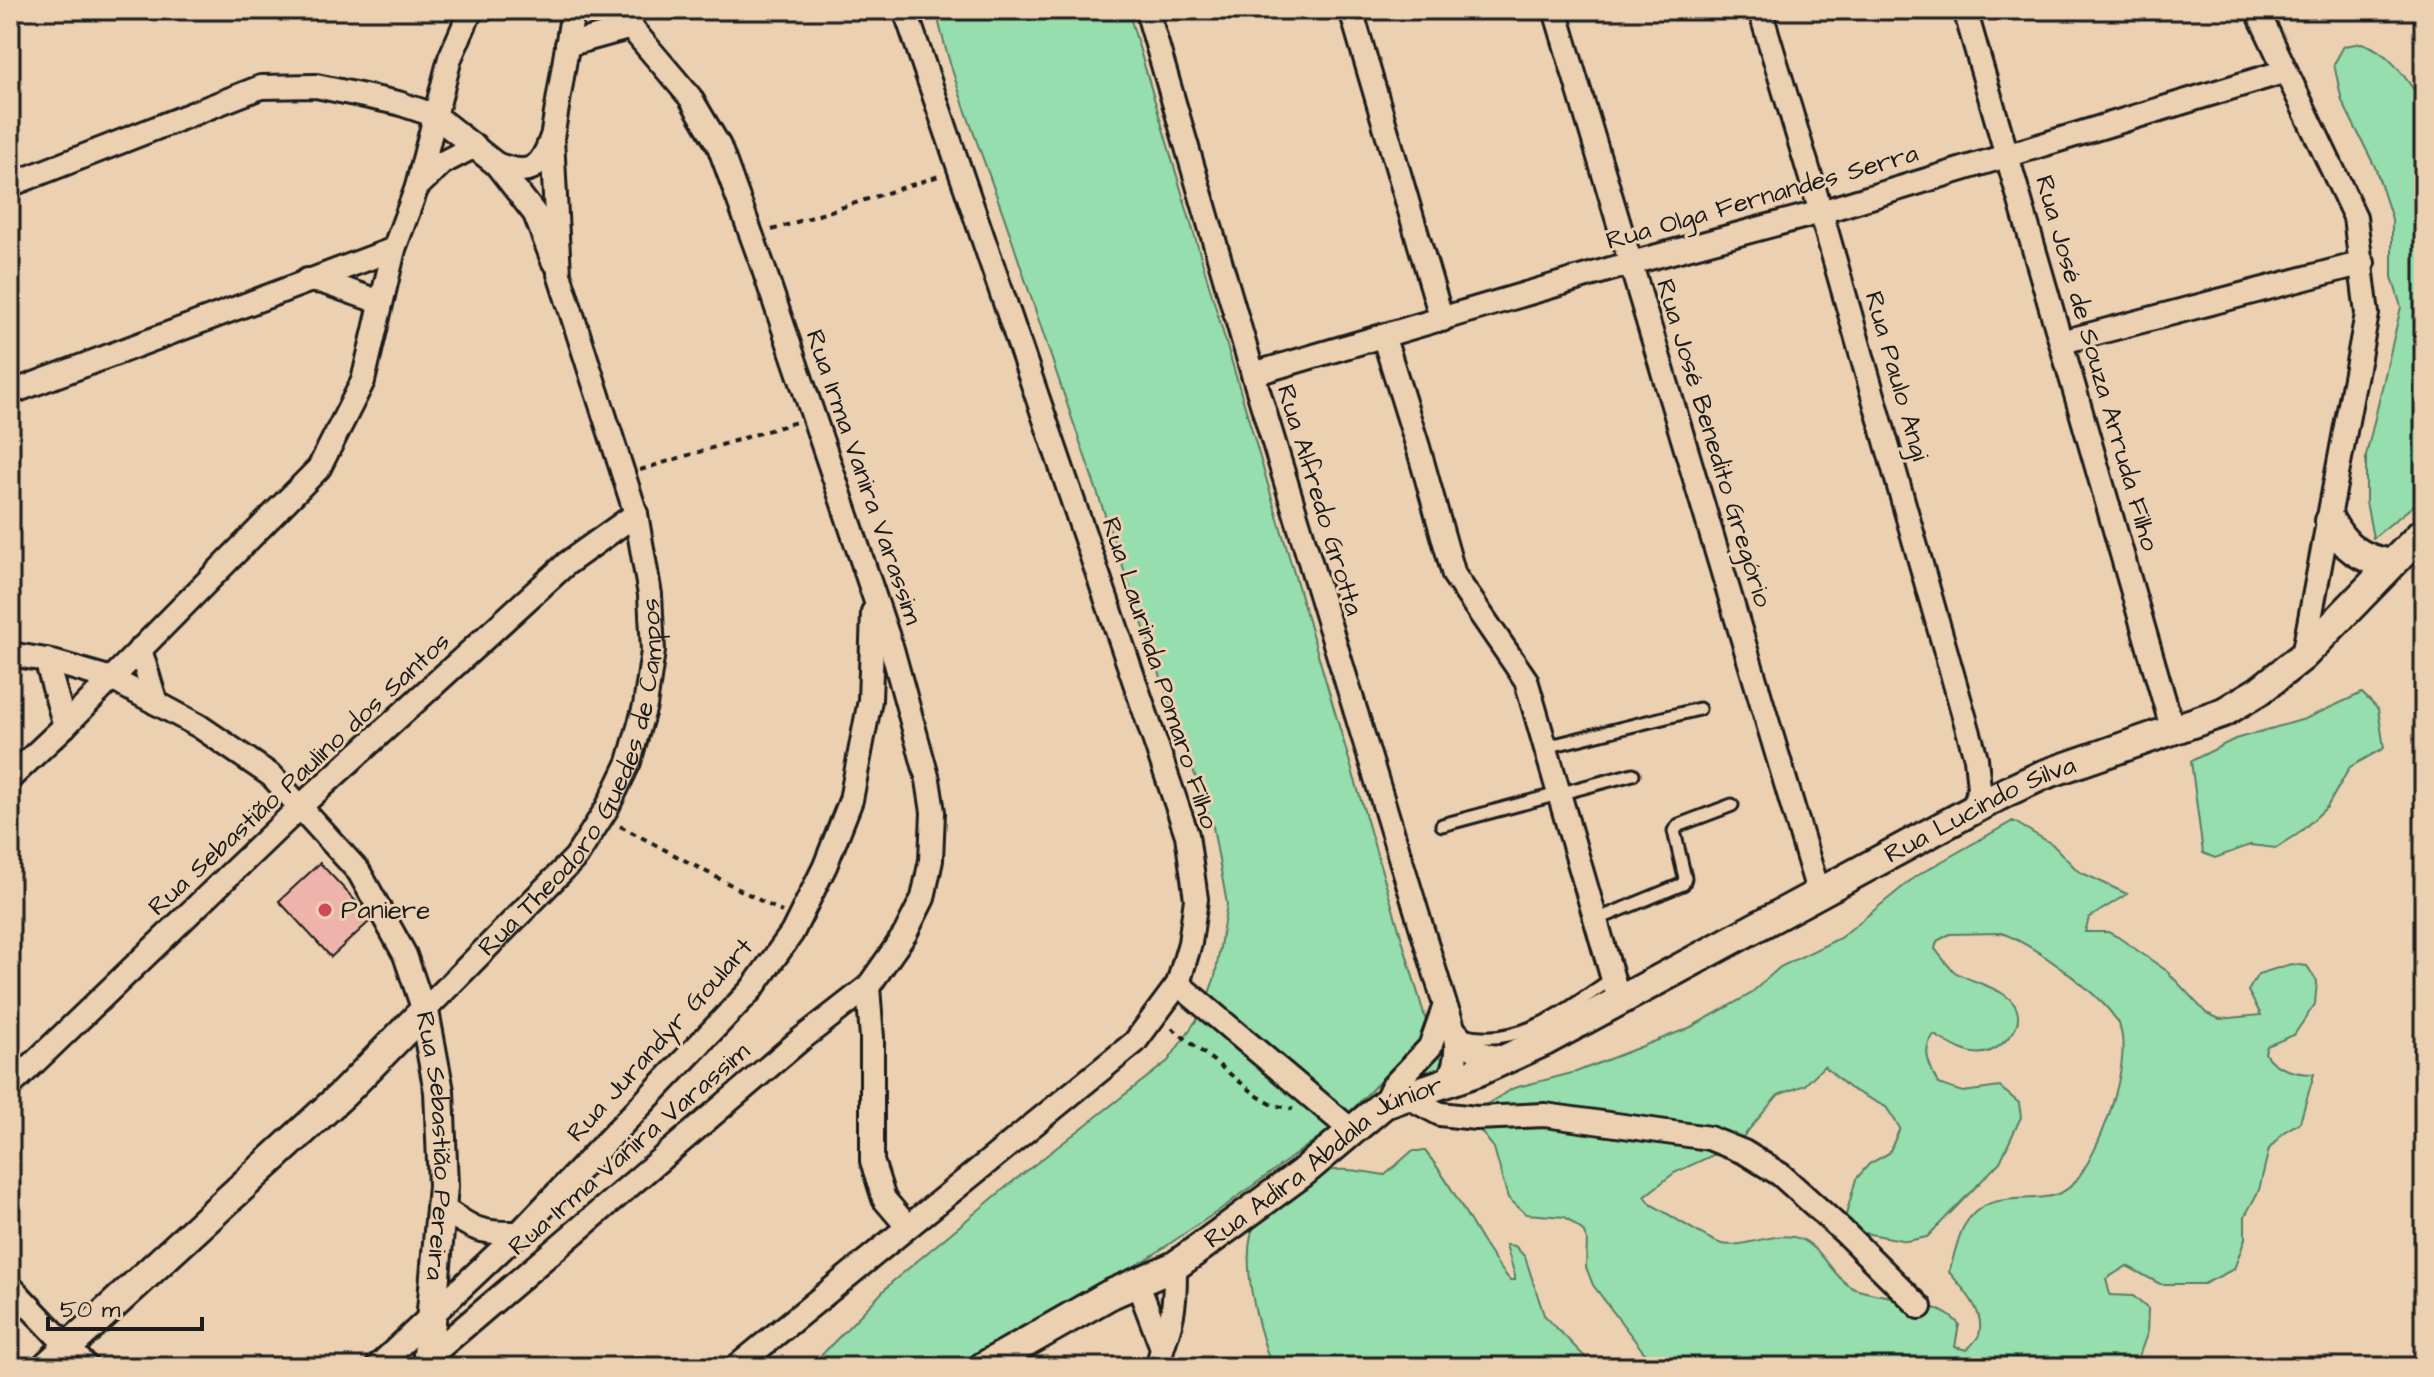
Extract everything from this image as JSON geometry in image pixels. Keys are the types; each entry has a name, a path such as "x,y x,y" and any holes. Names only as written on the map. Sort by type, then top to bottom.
{"street":[{"path":"10,778 319,468 363,381 394,249 417,187 450,58 471,10"},
{"name":"Rua Theodoro Guedes de Campos","path":"46,1367 344,1093 576,857 602,816 629,762 645,706 653,651 650,595 636,514 559,274 552,138 573,10"},
{"name":"Rua Irma Vanira Varassim","path":"427,1362 800,1040 868,987 905,934 923,898 931,860 933,812 928,780 873,590 719,146 690,97 616,10"},
{"name":"Rua Laurinda Pomaro Filho","path":"736,1367 1135,1042 1178,984 1190,943 1196,899 1187,835 906,10"},
{"name":"Rua Alfredo Grotta","path":"1147,10 1253,374 1445,1005 1456,1032 1454,1065 1446,1082"},
{"path":"1351,10 1442,320"},
{"name":"Rua José Benedito Gregório","path":"1555,10 1818,891"},
{"name":"Rua Paulo Angi","path":"1760,10 1821,212 1976,758 1979,788 1974,809"},
{"name":"Rua José de Souza Arruda Filho","path":"1965,10 2173,731"},
{"path":"2257,10 2355,217 2367,314 2303,656"},
{"path":"567,45 632,27"},
{"name":"Rua Olga Fernandes Serra","path":"1253,374 1631,263 1821,212 2286,71"},
{"path":"10,185 261,87 316,86 398,103 434,115 475,146 496,164 535,214 559,274"},
{"path":"496,164 512,170 530,170 539,165 552,138"},
{"path":"417,187 442,163 475,146"},
{"path":"535,214 550,213 557,205"},
{"path":"10,393 394,249"},
{"path":"2062,342 2363,263"},
{"path":"306,280 323,282 380,302"},
{"path":"1384,338 1454,575 1526,680 1616,989"},
{"name":"Rua Sebastião Paulino dos Santos","path":"10,1086 301,806 566,564 636,514"},
{"path":"2330,521 2339,538 2353,552 2371,561 2391,564"},
{"name":"Rua Lucindo Silva","path":"1479,1071 1508,1058 1616,989 1818,891 2006,792 2043,775 2224,712 2259,691 2303,656 2424,531"},
{"name":"Rua Jurandyr Goulart","path":"377,1367 519,1233 751,990 798,921 825,866 851,800 870,700 873,590"},
{"path":"140,649 156,703"},
{"name":"Rua Sebastião Pereira","path":"10,654 46,660 112,679 199,726 272,776 359,872 405,955 424,1011 439,1091 443,1186 427,1362"},
{"path":"46,660 65,726"},
{"name":"Rua Paulo Angi","path":"1976,758 1984,773 2006,792"},
{"path":"1178,984 1351,1130"},
{"path":"868,987 872,1038 872,1161 884,1199 907,1226"},
{"path":"1445,1005 1430,1047 1397,1080 1395,1100 1440,1114 1476,1118 1545,1115 1709,1138 1744,1152 1781,1175 1920,1307"},
{"path":"1456,1032 1469,1047 1487,1056 1508,1058"},
{"name":"Rua Adira Abdala Júnior","path":"983,1367 1109,1295 1175,1266 1302,1173 1351,1130 1395,1100 1479,1071"},
{"path":"441,1207 475,1230 519,1233"},
{"path":"1159,1356 1170,1327 1175,1298 1175,1266"},
{"path":"1137,1282 1159,1356"},
{"path":"10,1286 87,1367"}],"lane":[{"path":"1546,747 1699,709"},
{"path":"1442,825 1633,774"},
{"path":"1596,920 1683,884 1685,878 1674,831 1679,825 1732,805"},
{"path":"1456,1032 1483,1038 1506,1036 1543,1023 1616,989"}],"path":[{"path":"752,236 960,170"},
{"path":"624,475 814,417"},
{"path":"602,816 798,921"},
{"path":"1155,1016 1250,1090"}],"green space":[{"path":"936,10 1128,10 1429,1031 1341,1121 1221,1209 1147,1259 956,1367 810,1367 892,1282 1011,1183 1168,1061 1202,1012 1215,977 1227,904 1213,827 961,97"},
{"path":"2362,43 2390,60 2424,105 2424,497 2373,538 2366,502 2366,456 2401,307 2392,277 2392,219 2375,167 2342,101 2334,64 2344,46"},
{"path":"2362,693 2378,709 2384,748 2350,767 2327,807 2298,834 2276,848 2250,845 2215,858 2203,853 2191,761 2235,739 2305,719"},
{"path":"2013,821 2052,844 2078,871 2127,894 2089,918 2085,932 2108,932 2118,937 2167,971 2206,1013 2220,1019 2261,1015 2248,991 2258,974 2291,964 2307,966 2317,981 2315,1004 2294,1035 2267,1046 2265,1053 2286,1070 2314,1074 2300,1122 2284,1132 2269,1149 2259,1190 2245,1216 2245,1239 2234,1269 2204,1284 2160,1284 2127,1266 2106,1279 2110,1295 2133,1296 2148,1309 2147,1334 2135,1367 1655,1367 1593,1285 1586,1267 1587,1240 1583,1231 1565,1217 1526,1214 1508,1198 1494,1148 1475,1124 1482,1107 1514,1088 1576,1072 1689,1028 1749,995 1780,967 1840,938 1916,876","holes":["2001,933 2014,938 2066,972 2112,1014 2119,1025 2122,1061 2103,1131 2073,1184 2048,1197 1988,1204 1975,1212 1964,1226 1949,1272 1972,1300 1979,1317 1979,1335 1967,1350 1955,1347 1959,1324 1949,1316 1938,1309 1855,1289 1841,1279 1816,1249 1801,1239 1782,1236 1722,1244 1652,1205 1645,1196 1674,1173 1737,1144 1778,1095 1805,1085 1824,1066 1849,1088 1886,1107 1900,1128 1889,1153 1869,1164 1856,1179 1844,1222 1854,1231 1907,1241 1927,1237 2000,1162 2021,1117 2019,1103 2000,1087 1963,1092 1938,1084 1927,1053 1934,1035 1964,1050 1981,1053 2000,1046 2016,1027 2018,1018 2015,1006 2002,993 1952,970 1935,949 1937,941 1950,934"]},
{"path":"1444,1022 1452,1068 1401,1088"},
{"path":"1412,1151 1425,1151 1437,1166 1487,1249 1510,1280 1515,1280 1515,1276 1506,1245 1515,1246 1525,1257 1544,1315 1592,1367 1272,1367 1256,1312 1249,1270 1252,1232 1258,1216 1295,1186 1319,1173 1354,1170 1385,1175"}],"building":[{"name":"Paniere","path":"320,863 365,911 370,921 331,957 279,901"}],"place":[{"name":"Paniere","path":"325,910"}]}
